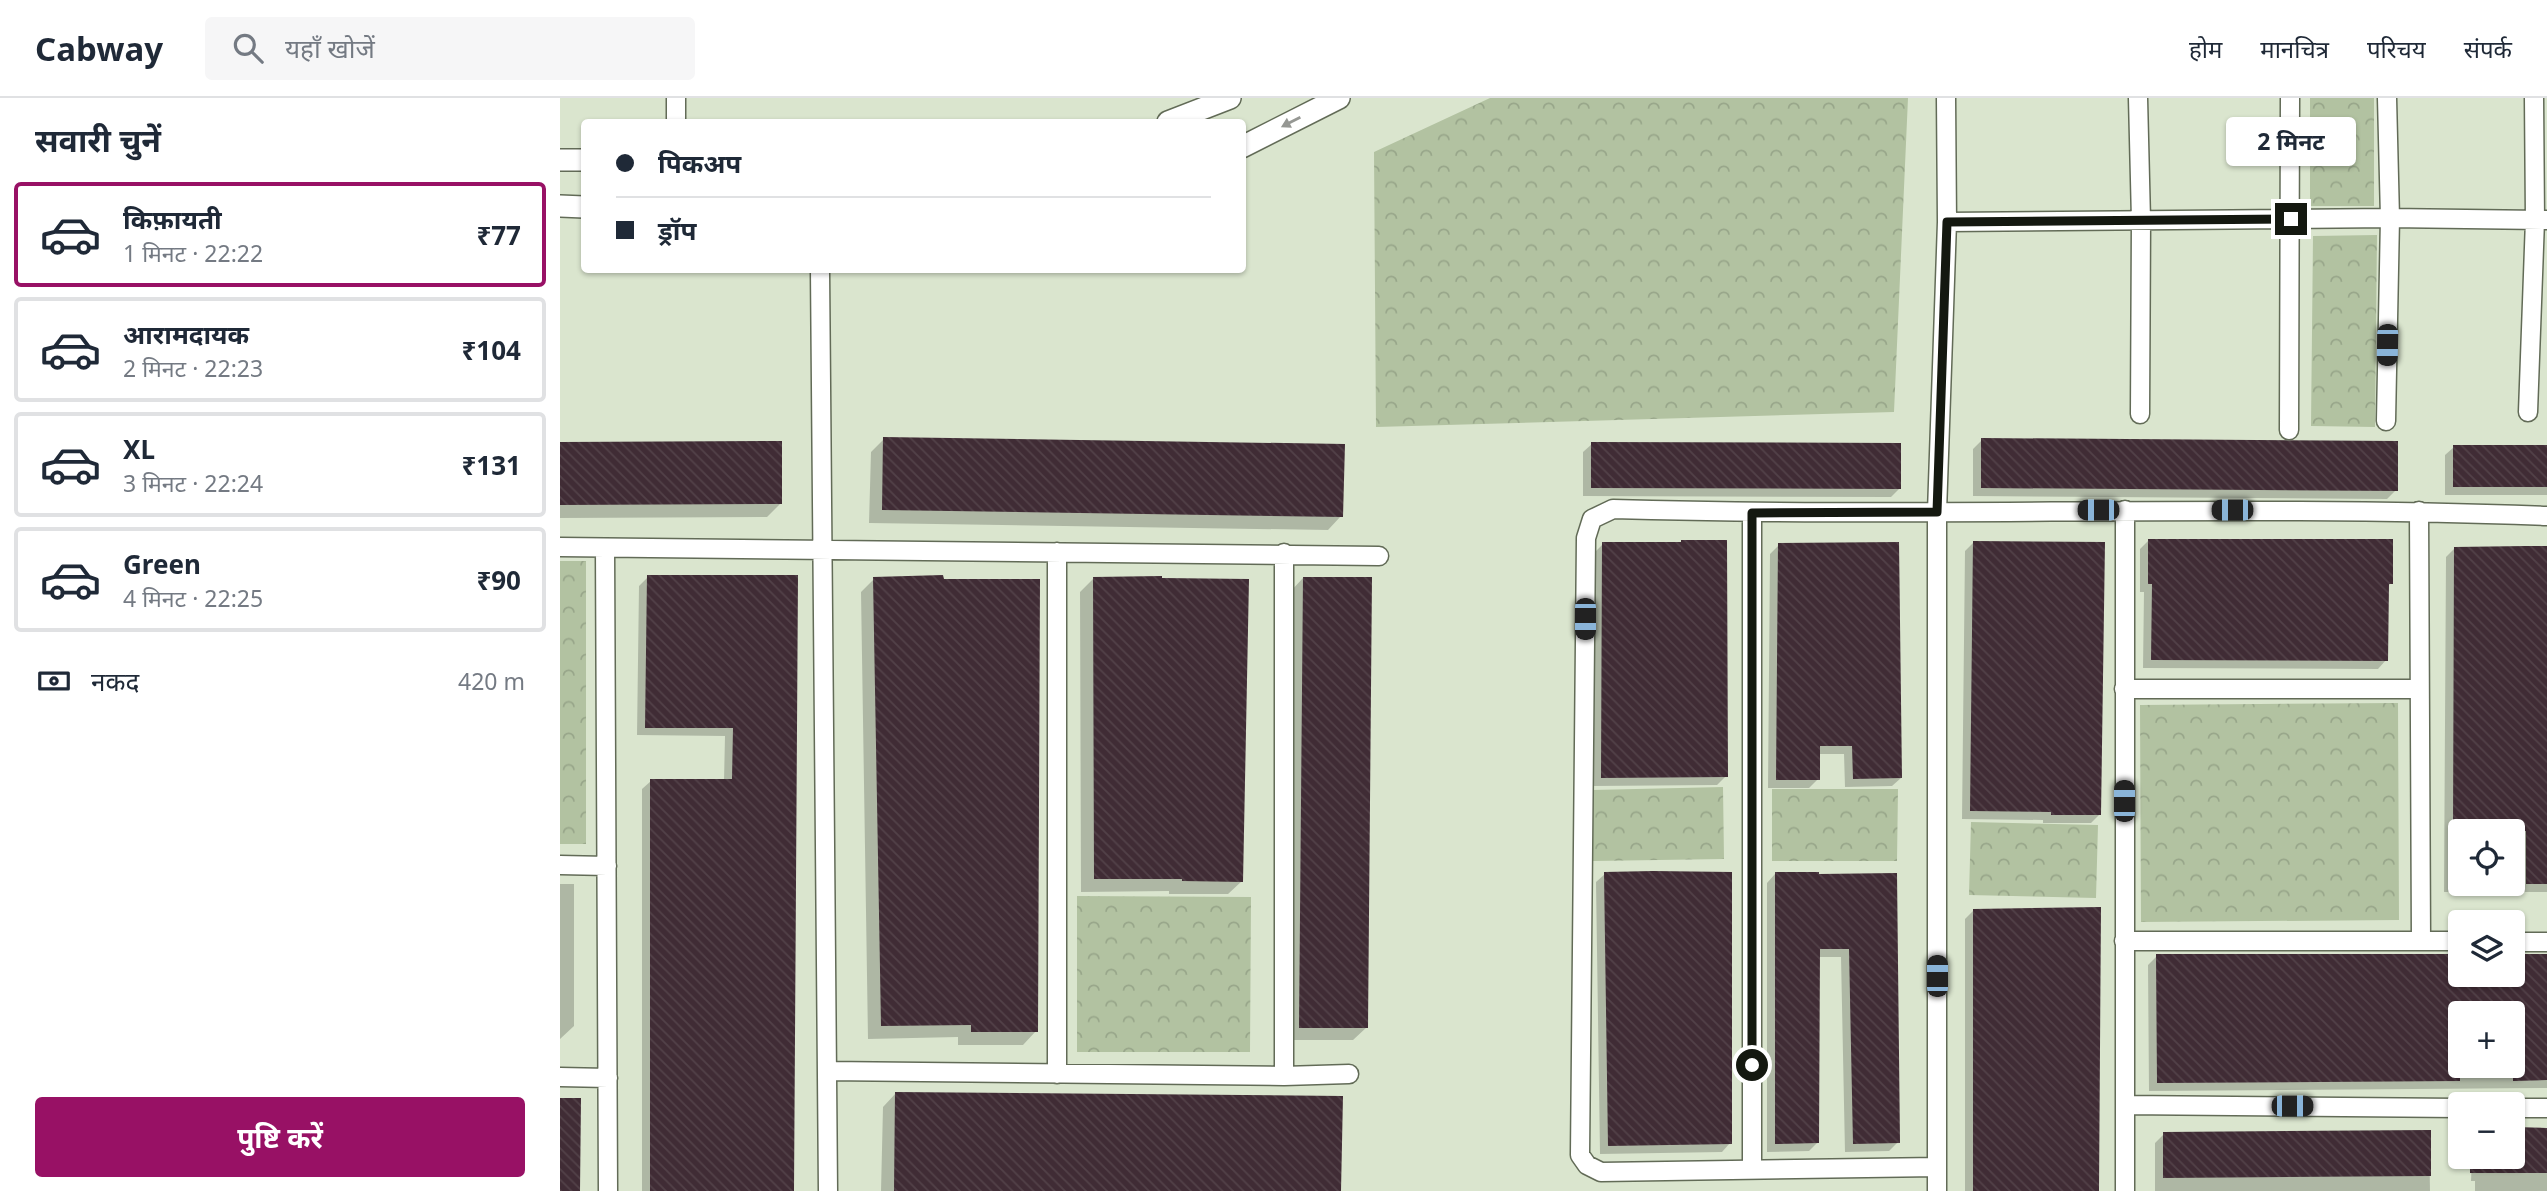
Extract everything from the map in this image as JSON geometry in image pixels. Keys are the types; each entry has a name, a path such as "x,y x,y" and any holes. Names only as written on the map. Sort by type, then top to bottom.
{"street":[{"path":"676,98 676,119"},
{"path":"1176,119 1230,98"},
{"path":"1246,145 1339,98"},
{"path":"1937,1191 1937,512 1947,222 1946,98"},
{"path":"2138,98 2141,220 2140,414"},
{"path":"2289,430 2290,98"},
{"path":"2386,421 2390,218 2387,98"},
{"path":"2528,412 2541,220 2534,98"},
{"path":"560,160 581,160"},
{"path":"560,206 581,207"},
{"path":"1947,222 2390,218 2541,220"},
{"path":"820,273 828,1191"},
{"path":"1937,1167 1601,1172 1587,1165 1580,1155 1586,538 1592,519 1613,509 1752,513 2419,511 2547,516"},
{"path":"2124,510 2125,1191"},
{"path":"2419,511 2421,941"},
{"path":"1752,513 1752,1169"},
{"path":"560,547 1378,555"},
{"path":"606,548 608,1191"},
{"path":"1057,552 1058,1074"},
{"path":"1284,553 1284,1076"},
{"path":"2123,689 2418,689"},
{"path":"560,865 607,866"},
{"path":"2124,941 2448,941"},
{"path":"2525,942 2547,942"},
{"path":"827,1071 1284,1076 1349,1074"},
{"path":"560,1077 608,1078"},
{"path":"2125,1105 2448,1108"},
{"path":"2525,1108 2547,1108"}],"green space":[{"path":"1490,98 1908,98 1894,412 1376,427 1374,152"},
{"path":"2310,98 2374,98 2374,206 2310,206"},
{"path":"2377,235 2375,427 2311,426 2313,236"},
{"path":"560,561 586,561 586,844 560,844"},
{"path":"2398,703 2399,920 2141,922 2140,705"},
{"path":"1723,787 1724,859 1593,861 1592,790"},
{"path":"1772,789 1898,789 1897,861 1772,861"},
{"path":"1971,822 2098,825 2096,898 1969,895"},
{"path":"1077,896 1251,897 1250,1052 1077,1052"}],"building":[{"path":"883,437 1345,444 1343,517 882,510"},
{"path":"1981,438 2398,441 2398,491 1981,488"},
{"path":"782,441 782,504 560,505 560,442"},
{"path":"1591,442 1901,443 1901,489 1591,488"},
{"path":"2453,445 2547,445 2547,487 2453,487"},
{"path":"2148,539 2393,539 2393,584 2389,584 2388,661 2151,660 2152,584 2148,584"},
{"path":"1727,540 1728,777 1601,778 1602,542"},
{"path":"1973,541 2105,542 2101,815 1970,811"},
{"path":"1899,542 1902,778 1853,779 1852,746 1820,746 1820,780 1776,780 1778,543"},
{"path":"2547,546 2547,884 2526,884 2525,819 2453,819 2454,547"},
{"path":"647,575 798,575 794,1191 650,1191 650,779 732,779 733,728 645,728"},
{"path":"943,575 944,579 1040,579 1038,1032 971,1032 971,1025 881,1026 873,577"},
{"path":"1093,577 1249,579 1243,882 1094,879"},
{"path":"1303,577 1372,577 1368,1028 1299,1028"},
{"path":"1604,872 1732,872 1732,1144 1608,1146"},
{"path":"1775,872 1897,873 1900,1143 1853,1144 1849,949 1820,949 1819,1143 1775,1144"},
{"path":"2101,907 2099,1191 1973,1191 1973,909"},
{"path":"2156,954 2448,954 2448,987 2525,987 2525,954 2547,954 2547,1080 2513,1081 2513,1078 2525,1078 2525,1001 2448,1001 2448,1078 2460,1078 2460,1081 2157,1083"},
{"path":"895,1092 1343,1096 1341,1191 894,1191"},
{"path":"560,1098 581,1098 580,1191 560,1191"},
{"path":"2525,1127 2547,1128 2547,1173 2470,1173 2470,1169 2525,1169"},
{"path":"2431,1130 2431,1176 2163,1178 2163,1132"}],"route":[{"path":"1752,1065 1752,513 1937,512 1947,222 2291,219"}]}
